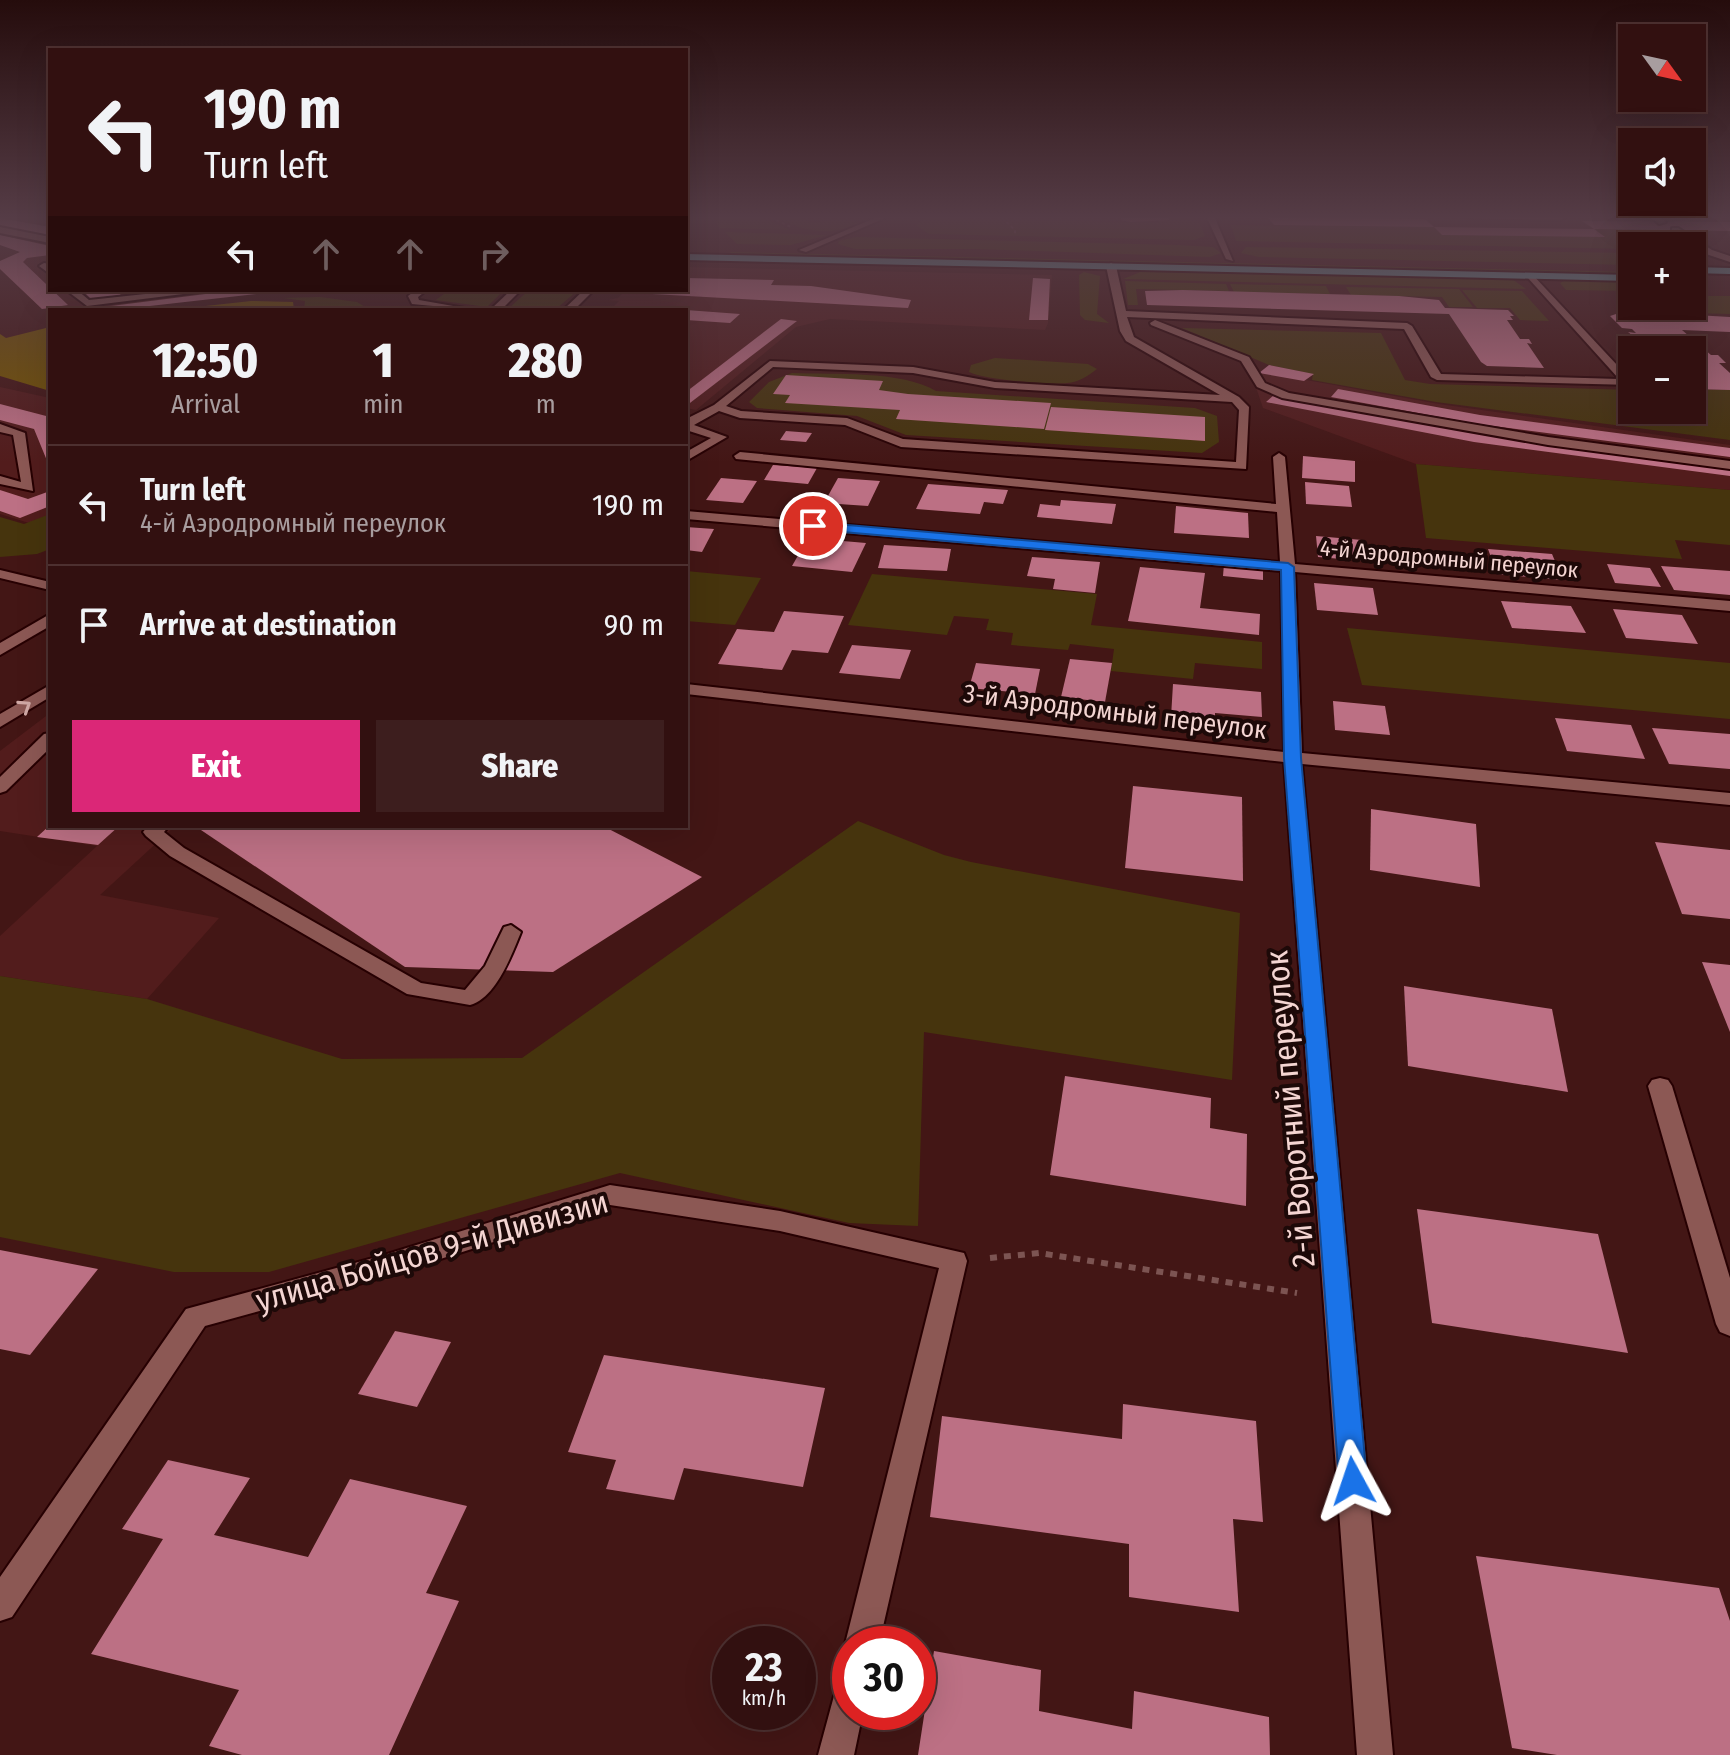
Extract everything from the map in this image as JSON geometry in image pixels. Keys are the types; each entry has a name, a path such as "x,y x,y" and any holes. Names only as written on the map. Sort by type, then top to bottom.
{"street":[{"path":"83,300 87,303 117,300"},
{"path":"414,300 457,308"},
{"path":"718,407 740,414 847,422 901,443 1242,466 1245,409 1235,399 1130,339 1119,300"},
{"path":"1123,314 1407,326 1437,377 1628,383 1553,300"},
{"path":"1140,317 1245,359 1261,385 1286,396 1548,441 1730,465"},
{"path":"688,424 718,407 770,364 913,370 995,385 1235,399"},
{"path":"688,426 721,437 688,456"},
{"path":"0,428 19,433 28,488 0,480"},
{"path":"740,456 1281,508"},
{"name":"2-й Воротний переулок","path":"1279,457 1288,567 1293,758 1375,1755"},
{"name":"4-й Аэродромный переулок","path":"688,515 1730,606"},
{"path":"0,574 48,586"},
{"path":"0,650 48,620"},
{"name":"3-й Аэродромный переулок","path":"688,689 1293,758 1730,799"},
{"path":"0,722 48,691"},
{"path":"0,787 48,740"},
{"path":"157,828 153,832 177,852 415,989 470,998 495,969 511,932"},
{"path":"1660,1086 1730,1324"},
{"name":"улица Бойцов 9-й Дивизии","path":"0,1605 196,1317 384,1266 610,1195 780,1221 954,1261"},
{"path":"866,1626 954,1261"},
{"path":"836,1755 842,1730"}],"path":[{"path":"954,1261 1039,1253 1338,1299"}],"shaded area":[{"path":"32,300 198,300 131,308 42,309"},
{"path":"297,300 341,300 357,302 367,308 304,308 305,301"},
{"path":"436,300 494,300 487,307"},
{"path":"518,300 567,300 557,308 509,308"},
{"path":"608,300 1050,300 1045,330 830,319 796,327 696,410 688,408 688,308 612,308 619,301"},
{"path":"1080,300 1098,300 1097,314 1109,323 1085,320 1080,315"},
{"path":"1127,300 1137,300 1138,305 1128,305"},
{"path":"1444,300 1467,300 1473,307 1449,307"},
{"path":"1470,300 1530,300 1549,321 1520,320 1510,308 1477,308"},
{"path":"1706,300 1730,300 1730,314 1706,313"},
{"path":"251,301 293,302 294,308 187,308"},
{"path":"48,328 48,390 0,376 0,334 6,338"},
{"path":"1182,328 1381,333 1405,380 1430,384 1618,390 1618,424 1706,424 1706,389 1730,390 1730,440 1436,402 1312,380 1313,374 1269,365"},
{"path":"995,358 1088,364 1097,369 1079,380 1058,383 1002,380 969,372 971,365"},
{"path":"1250,370 1439,404 1730,445 1730,490 1416,464 1263,408"},
{"path":"792,373 886,377 921,384 936,391 1195,408 1217,416 1219,442 1202,453 906,435 857,416 757,408 749,402 769,382"},
{"path":"0,387 48,398 48,516 29,523 0,514"},
{"path":"1416,464 1730,490 1730,545 1675,540 1682,559 1426,538"},
{"path":"48,515 48,550 37,554 0,557 0,517 24,524"},
{"path":"688,571 761,578 735,625 688,621"},
{"path":"872,574 1097,594 1091,625 1262,642 1262,669 1195,663 1193,679 1111,671 1114,649 1070,644 1068,650 1011,645 1013,633 986,630 989,619 954,616 947,635 848,625"},
{"path":"1347,628 1730,663 1730,719 1362,685"},
{"path":"48,715 48,828 173,828 100,895 219,918 147,999 0,976 0,936 97,846 0,831 0,751"},
{"path":"858,821 944,855 971,862 1240,913 1232,1080 924,1032 918,1226 849,1223 620,1173 269,1272 174,1272 0,1237 0,976 147,999 342,1059 522,1058"}],"building":[{"path":"32,300 63,300 68,305 48,308 42,309"},
{"path":"159,300 204,300 132,308 96,308"},
{"path":"760,300 911,300 908,308"},
{"path":"1031,300 1049,300 1048,320 1029,320"},
{"path":"1146,300 1438,300 1445,308 1508,310 1514,316 1510,316 1513,320 1507,320 1520,339 1529,339 1532,344 1527,343 1544,368 1487,366 1481,362 1449,314 1147,305"},
{"path":"688,310 740,314 730,323 688,320"},
{"path":"1618,313 1618,320 1730,317 1730,332 1682,330 1689,336 1633,336 1628,332 1636,333 1632,329 1622,328 1610,316"},
{"path":"781,319 797,321 688,404 688,390"},
{"path":"1706,351 1718,355 1726,363 1719,363 1730,373 1730,390 1706,389"},
{"path":"1269,365 1314,374 1304,381 1259,373"},
{"path":"786,375 883,381 879,390 908,394 1051,403 1044,429 896,419 900,410 785,403 790,395 773,394"},
{"path":"1338,389 1480,415 1730,448 1730,457 1478,424 1331,397"},
{"path":"1274,395 1490,435 1730,466 1730,476 1474,442 1266,402"},
{"path":"0,404 48,416 48,463 34,429 0,420"},
{"path":"1051,407 1205,417 1205,441 1045,430"},
{"path":"786,431 812,433 806,442 780,440"},
{"path":"1303,456 1355,461 1355,482 1302,478"},
{"path":"773,465 817,468 808,484 764,480"},
{"path":"721,478 757,481 743,503 706,500"},
{"path":"838,478 880,481 868,506 824,503"},
{"path":"1305,482 1349,486 1352,507 1306,504"},
{"path":"928,484 1008,490 1003,504 984,502 980,514 916,509"},
{"path":"0,490 28,499 48,492 48,507 20,518 0,511"},
{"path":"1061,500 1116,504 1112,524 1037,517 1040,504 1060,506"},
{"path":"1176,506 1248,513 1249,538 1174,533"},
{"path":"688,527 714,529 702,552 688,550"},
{"path":"1316,536 1362,540 1365,561 1318,557"},
{"path":"808,538 866,543 852,572 792,566"},
{"path":"884,545 951,549 947,571 878,568"},
{"path":"1488,549 1552,554 1563,580 1497,574"},
{"path":"1032,557 1100,562 1095,593 1053,589 1055,579 1027,576"},
{"path":"1224,564 1263,567 1263,580 1223,576"},
{"path":"1607,564 1650,568 1661,587 1615,583"},
{"path":"1661,566 1730,571 1730,595 1674,590"},
{"path":"1140,567 1205,573 1200,608 1260,614 1259,635 1128,621"},
{"path":"1314,583 1373,588 1378,615 1317,610"},
{"path":"1501,601 1571,606 1586,633 1512,628"},
{"path":"1613,609 1682,615 1698,644 1626,638"},
{"path":"784,611 844,616 828,653 792,650 782,670 718,664 737,629 774,632"},
{"path":"852,645 911,650 900,679 839,673"},
{"path":"1070,659 1112,663 1105,702 1061,697"},
{"path":"976,663 1040,669 1035,694 969,688"},
{"path":"1173,684 1261,692 1262,717 1215,713 1215,722 1171,717"},
{"path":"1333,701 1385,706 1390,735 1335,730"},
{"path":"1555,718 1631,725 1645,759 1567,751"},
{"path":"1652,728 1730,734 1730,769 1669,764"},
{"path":"1133,786 1242,797 1243,881 1125,868"},
{"path":"1371,809 1476,824 1480,887 1370,870"},
{"path":"48,827 117,828 98,845 37,837"},
{"path":"198,828 607,828 702,877 553,972 405,967"},
{"path":"1655,842 1730,850 1730,919 1682,914"},
{"path":"1702,962 1730,965 1730,1032"},
{"path":"1404,986 1552,1009 1568,1092 1408,1066"},
{"path":"1065,1076 1211,1098 1210,1128 1247,1134 1246,1206 1050,1175"},
{"path":"1417,1209 1598,1234 1628,1353 1432,1323"},
{"path":"0,1250 98,1269 30,1355 0,1349"},
{"path":"395,1331 451,1342 417,1407 358,1394"},
{"path":"604,1355 825,1388 803,1487 684,1468 674,1500 606,1489 616,1460 568,1452"},
{"path":"1123,1404 1256,1421 1263,1522 1233,1519 1239,1612 1129,1597 1129,1544 930,1517 942,1416 1122,1439"},
{"path":"168,1460 250,1478 214,1535 308,1557 350,1479 467,1506 426,1593 459,1601 389,1755 242,1755 209,1746 239,1690 91,1654 163,1539 122,1529"},
{"path":"1476,1556 1719,1588 1730,1621 1730,1755 1557,1755 1512,1748"},
{"path":"936,1651 1041,1670 1039,1711 1132,1729 1134,1691 1269,1717 1270,1755 918,1755 922,1730 936,1730"}],"route":[{"path":"813,526 1288,567 1293,758 1353,1481"}]}
